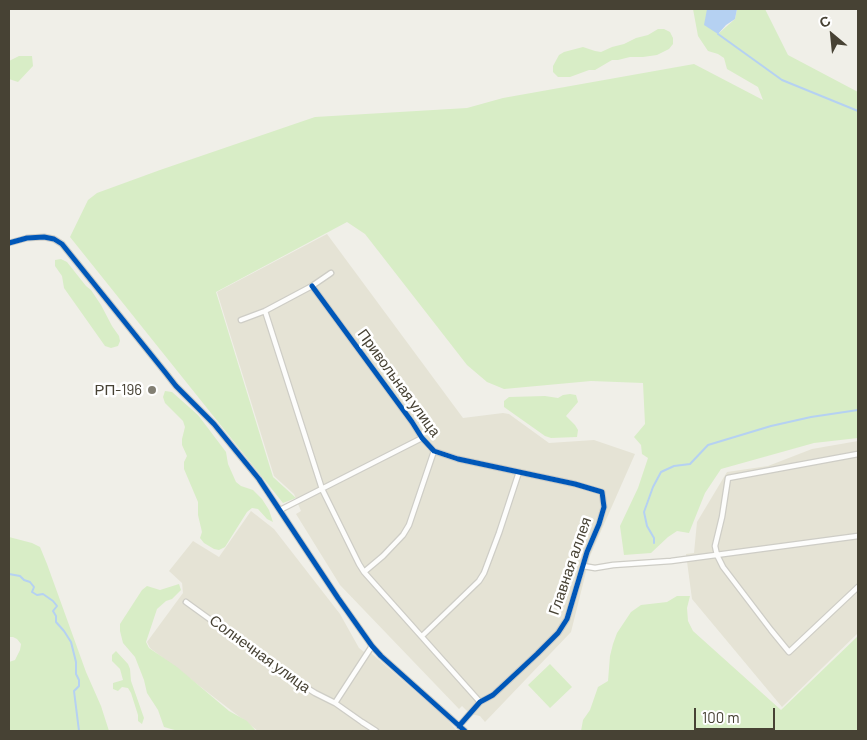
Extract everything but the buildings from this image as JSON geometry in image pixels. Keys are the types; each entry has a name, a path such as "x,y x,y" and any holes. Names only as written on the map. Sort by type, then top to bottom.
{"street":[{"path":"9,243 27,238 44,237 54,239 62,244 164,372 214,424 259,479 372,646 465,731"},
{"path":"241,320 265,311 312,286 331,273"},
{"name":"Привольная улица","path":"312,286 422,438 434,451 458,459 575,484 602,492"},
{"path":"265,311 322,489 358,564 480,702"},
{"path":"280,510 422,438"},
{"path":"364,572 383,556 403,535 409,525 434,451"},
{"path":"858,454 728,478 715,546 717,556 723,567 789,652 858,587"},
{"path":"422,636 479,581 484,573 519,472"},
{"name":"Главная аллея","path":"459,726 480,702 493,695 558,633 567,619 604,507 602,492"},
{"path":"583,566 596,568 717,556 858,536"},
{"name":"Солнечная улица","path":"186,602 291,678 335,703 376,731"},
{"path":"335,703 372,646"}],"shaded area":[{"path":"327,234 463,418 503,413 509,414 549,443 594,440 635,454 590,556 571,632 485,722 480,716 470,714 462,706 459,709 340,585 296,514 301,511 294,494 274,476 217,292"},
{"path":"858,441 858,633 782,707 692,599 686,554 694,553 697,522 727,472 768,466 812,449"},
{"path":"251,511 274,529 340,614 359,648 368,655 371,653 447,719 457,731 258,731 150,648 147,642 183,593 182,583 169,571 193,541 219,557"}],"green space":[{"path":"693,9 707,9 718,34 735,19 737,9 765,9 788,55 858,92 858,438 814,443 721,469 705,493 689,533 677,531 651,553 624,555 620,526 638,488 648,458 642,454 641,445 634,437 645,424 643,383 591,381 504,389 487,382 467,365 365,234 347,222 216,292 273,477 296,498 283,503 70,237 88,200 97,193 315,117 467,108 503,98 694,64 763,100 758,87 727,69 724,58 708,51 698,36"},
{"path":"658,29 670,32 673,44 669,49 657,55 612,60 595,70 589,70 570,77 558,77 553,72 553,66 559,55 564,52 583,47 601,52 648,35"},
{"path":"19,56 32,56 33,66 18,82 9,79 9,61"},
{"path":"61,259 67,262 101,305 119,336 118,346 111,348 105,346 64,288 62,276 55,266 55,260"},
{"path":"165,391 172,392 198,415 226,452 228,464 236,482 253,490 262,499 269,510 273,522 267,519 258,509 252,508 247,512 225,547 219,550 204,543 200,538 202,532 198,515 198,502 184,469 184,462 187,456 182,445 182,439 185,427 183,421 165,403 163,397"},
{"path":"570,394 576,395 578,402 566,416 578,430 577,437 551,438 545,436 504,407 504,401 509,397 545,396 558,398"},
{"path":"9,537 40,547 109,731 9,731 9,662 15,660 21,644 17,639 9,637"},
{"path":"179,584 181,590 157,609 146,642 149,648 177,667 229,711 247,721 256,731 178,731 164,727 158,710 147,693 135,657 123,643 120,624 142,590 147,586 160,590"},
{"path":"677,596 690,596 687,608 688,621 693,631 781,710 858,636 858,731 581,731 583,720 590,710 598,687 608,681 613,644 617,633 631,612 641,605 667,602"},
{"path":"116,651 130,669 131,681 144,718 142,724 138,721 138,715 128,688 122,687 118,691 113,689 113,683 123,680 120,669 112,661 112,655"},
{"path":"550,664 572,687 550,708 528,685"}],"water":[{"path":"707,9 737,9 735,19 718,34 704,25"}],"waterway":[{"path":"718,34 782,80 858,111"},
{"path":"654,543 654,538 647,526 644,512 661,472 674,466 690,464 708,445 771,426 811,417 858,410"},
{"path":"9,574 20,576 30,582 34,587 32,592 37,595 43,594 57,606 53,611 56,616 56,622 71,642 76,662 79,686 74,691 79,731"}],"cycle path":[{"path":"9,243 27,238 44,237 54,239 62,244 176,386 214,424 259,479 372,646 465,731"},
{"path":"312,286 422,438 434,451 458,459 575,484 602,492 604,507 587,552 567,619 558,633 537,654 493,695 480,702 459,726"}],"place":[{"name":"РП-196","path":"152,390"}]}
